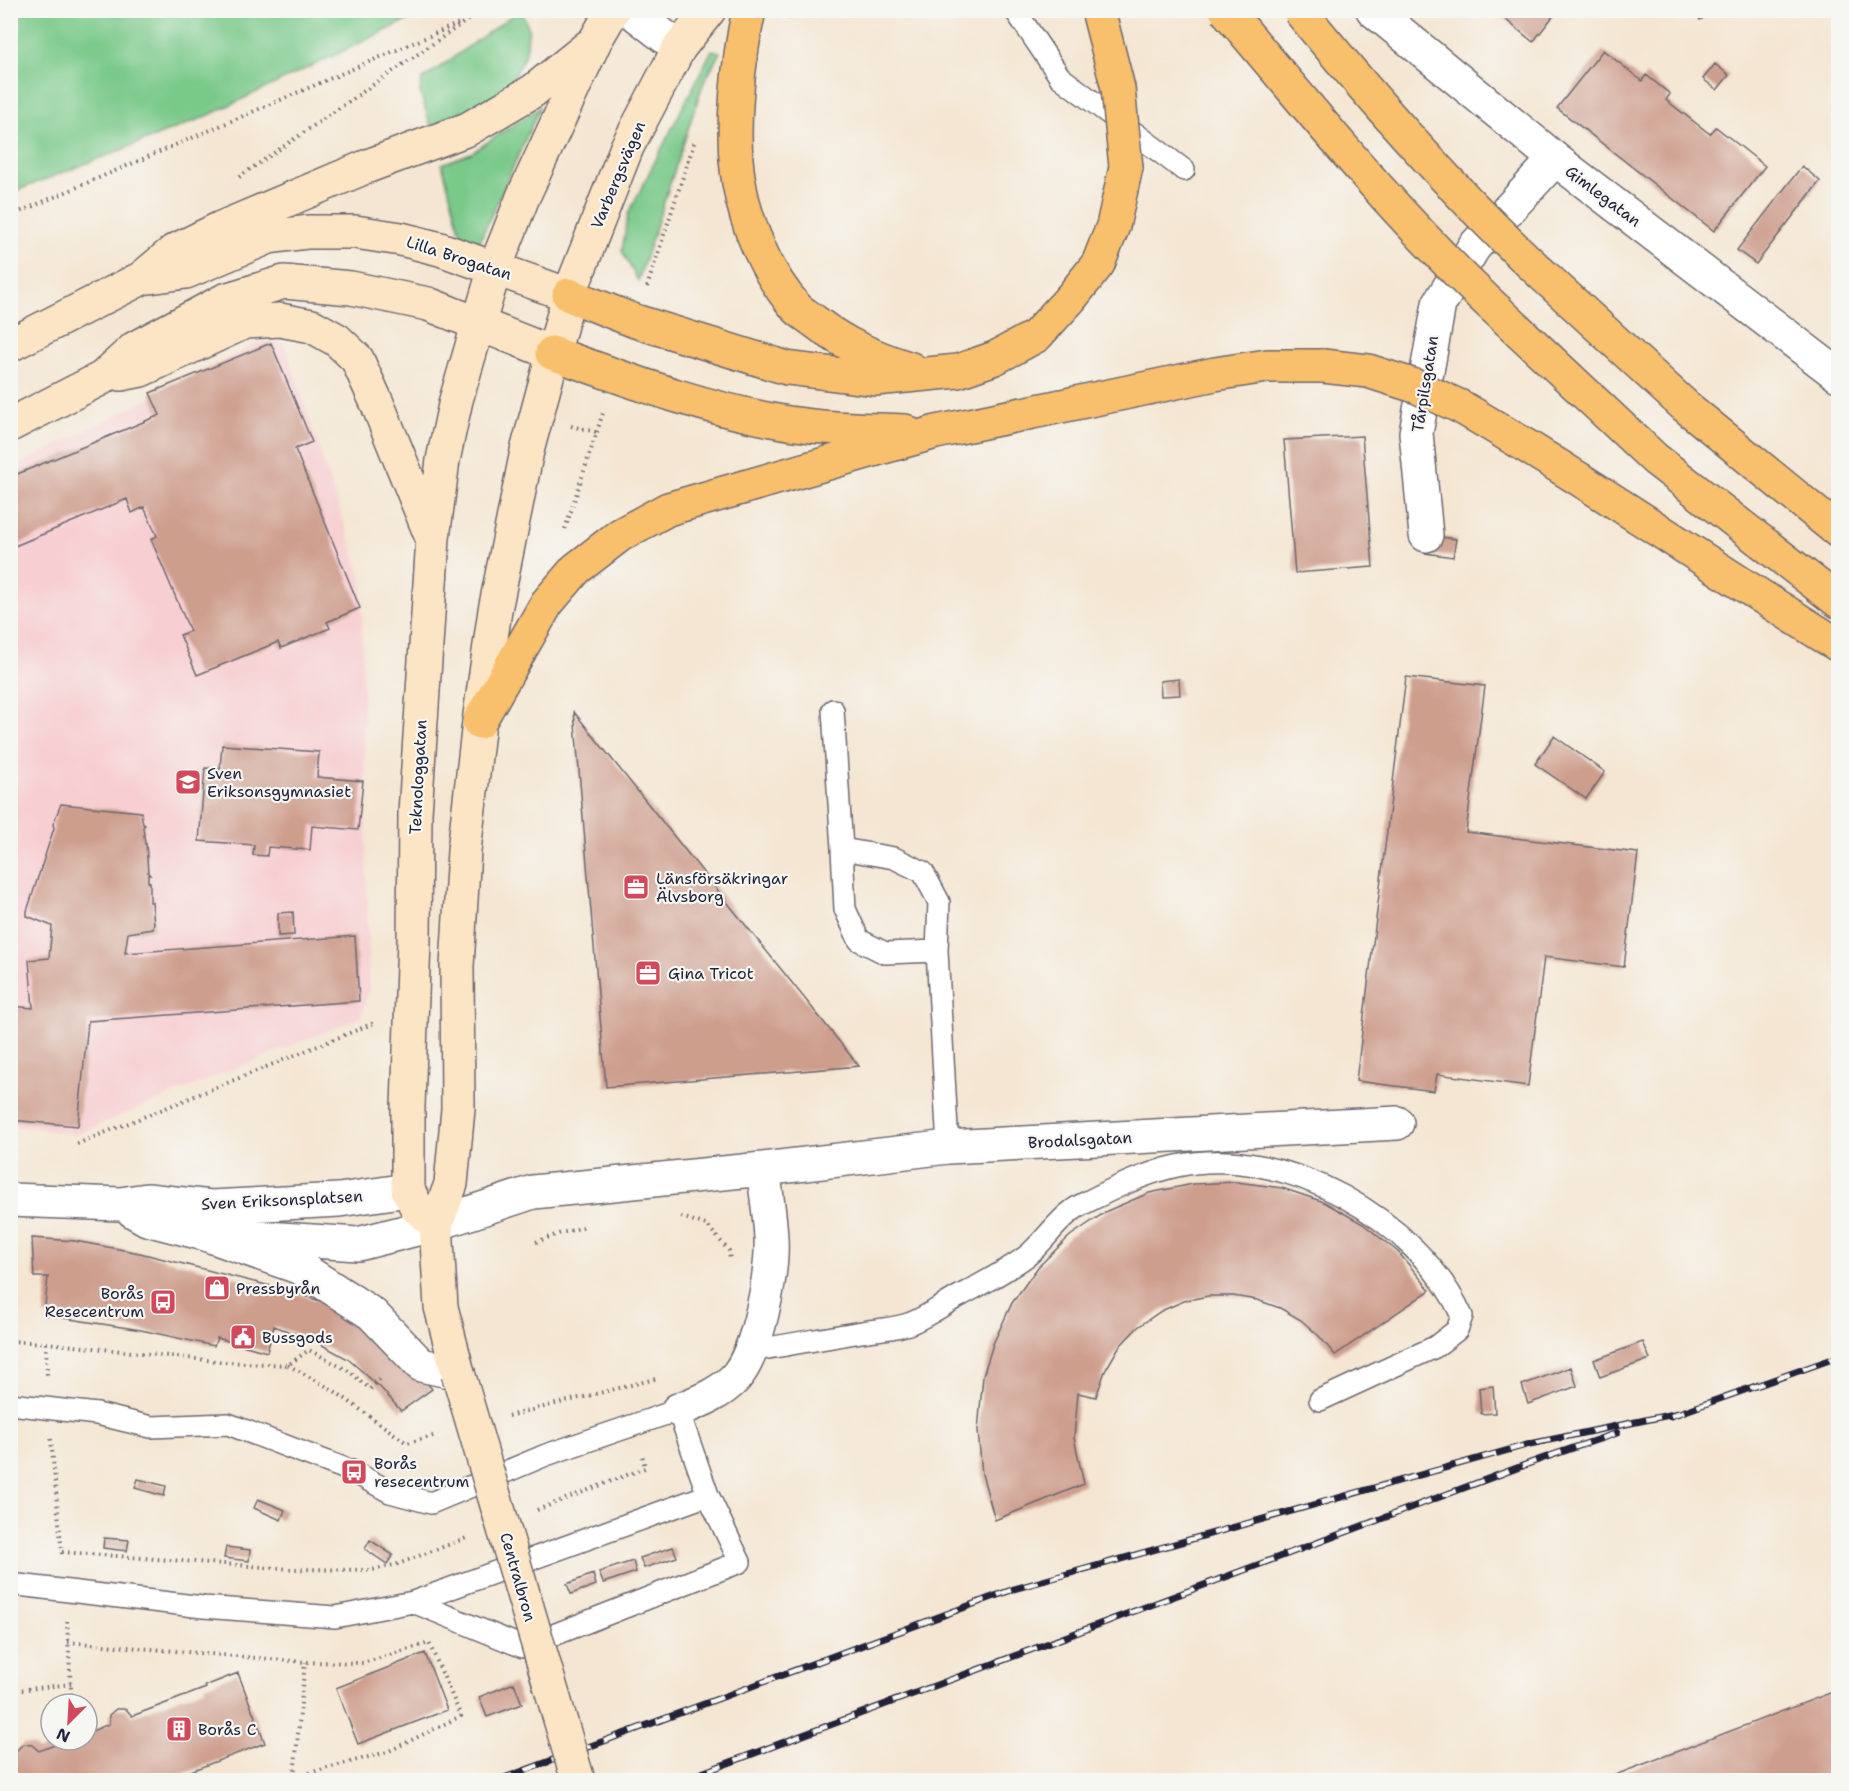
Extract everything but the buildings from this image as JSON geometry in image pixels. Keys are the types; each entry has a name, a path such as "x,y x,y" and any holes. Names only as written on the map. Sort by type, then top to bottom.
{"highway":[{"path":"749,10 739,75 736,138 739,183 754,239 796,308 836,339 873,357 927,375"},
{"path":"568,295 635,321 787,368 875,379 958,371 995,358 1036,336 1098,264 1113,226 1126,167 1119,88 1098,10"},
{"path":"1226,10 1325,128 1458,274 1655,459 1839,601"},
{"path":"1299,10 1370,96 1498,234 1684,405 1839,531"},
{"path":"552,353 720,409 779,422 831,428 936,432"},
{"path":"479,722 547,603 576,569 620,535 668,509 936,432 1141,389 1267,366 1323,366 1368,371 1415,386 1461,407 1523,443 1839,645"}],"main road":[{"path":"479,325 495,268 523,197 595,41 613,10"},
{"name":"Varbergsvägen","path":"552,353 568,295 627,147 679,48 709,10"},
{"path":"142,278 174,251 221,228 368,166 468,129 533,91 595,41"},
{"name":"Lilla Brogatan","path":"10,345 142,278 186,272 269,237 308,232 355,232 401,239 440,249 568,295"},
{"path":"10,426 102,378 135,348 225,300 284,282 351,288 428,304 552,353 527,451 495,610 464,851 457,966 458,1109 451,1184 436,1224 441,1307 458,1373"},
{"path":"102,378 141,370 245,322 280,320 312,327 338,340 357,359 432,538"},
{"name":"Teknologgatan","path":"408,1191 415,813 432,538 443,460 454,410 479,325"},
{"path":"408,1191 417,1208 436,1224"},
{"name":"Centralbron","path":"458,1373 578,1780"}],"street":[{"path":"630,10 679,48"},
{"name":"Gimlegatan","path":"1373,10 1555,159 1839,375"},
{"name":"Tårpilsgatan","path":"1426,535 1416,434 1439,304 1474,247 1555,159"},
{"name":"Brodalsgatan","path":"763,1169 948,1147 1397,1123"},
{"path":"678,1410 711,1397 735,1378 750,1351 766,1297 771,1241 763,1169"},
{"name":"Sven Eriksonsplatsen","path":"205,1234 358,1244 436,1224 533,1192 763,1169"},
{"name":"Sven Eriksonsplatsen","path":"10,1200 120,1204 147,1200 211,1207 339,1200 408,1191"},
{"name":"Sven Eriksonsplatsen","path":"120,1204 147,1219 205,1234 301,1268 372,1314 421,1365 458,1373"}],"lane":[{"path":"1015,10 1060,77 1184,170"},
{"path":"833,710 844,909 859,940 885,953 937,951"},
{"path":"842,849 894,858 923,872 939,902 937,951 948,1147"},
{"path":"750,1351 909,1324 992,1278 1028,1255 1078,1207 1145,1176 1177,1166 1241,1163 1282,1171 1327,1187 1353,1200 1375,1215 1405,1240 1429,1266 1452,1294 1462,1316 1457,1330 1435,1347 1320,1400"},
{"path":"10,1404 97,1414 151,1427 228,1424 354,1472 390,1492 431,1503 546,1455 678,1410 708,1495 740,1563 523,1647 413,1602"},
{"path":"10,1584 203,1607 335,1617 413,1602 708,1495"}],"path":[{"path":"230,184 482,10"},
{"path":"786,25 791,10"},
{"path":"10,216 471,18"},
{"path":"635,321 698,133"},
{"path":"576,569 562,550 564,533 616,376"},
{"path":"77,1144 137,1122 378,1022"},
{"path":"680,1216 707,1226 729,1251 730,1262"},
{"path":"536,1242 595,1225"},
{"path":"10,1341 225,1362 288,1365 309,1350 350,1371 370,1389 387,1373"},
{"path":"46,1343 47,1374"},
{"path":"527,1514 645,1468 637,1424 626,1386"},
{"path":"52,1446 63,1560"},
{"path":"62,1552 291,1569 372,1570 398,1564 473,1535"},
{"path":"67,1628 72,1692"},
{"path":"68,1642 305,1662 363,1663 429,1643 461,1716 387,1752 283,1780"},
{"path":"294,1776 305,1662"},
{"path":"10,1691 72,1684"}],"shaded area":[{"name":"Sven Eriksonsgymnasiet","path":"263,340 285,345 361,575 369,990 361,1017 76,1134 11,1126 11,469"}],"green space":[{"path":"11,10 427,11 205,117 11,193"},
{"path":"521,11 529,28 526,52 511,84 464,117 437,127 430,124 420,92 422,80"},
{"path":"712,50 720,52 703,84 638,281 622,251 628,214"},
{"path":"540,107 478,245 462,239 442,164 471,153"}],"railway":[{"path":"1671,1416 1838,1357"},
{"path":"499,1780 1014,1589 1530,1444 1679,1413"},
{"path":"683,1780 1541,1459 1617,1433"}],"place":[{"name":"Sven Eriksonsgymnasiet","path":"188,782"},
{"name":"Länsförsäkringar Älvsborg","path":"636,887"},
{"name":"Gina Tricot","path":"648,973"},
{"name":"Pressbyrån","path":"217,1288"},
{"name":"Borås Resecentrum","path":"163,1302"},
{"name":"Bussgods","path":"243,1337"},
{"name":"Borås resecentrum","path":"354,1472"},
{"name":"Borås C","path":"179,1729"}]}
